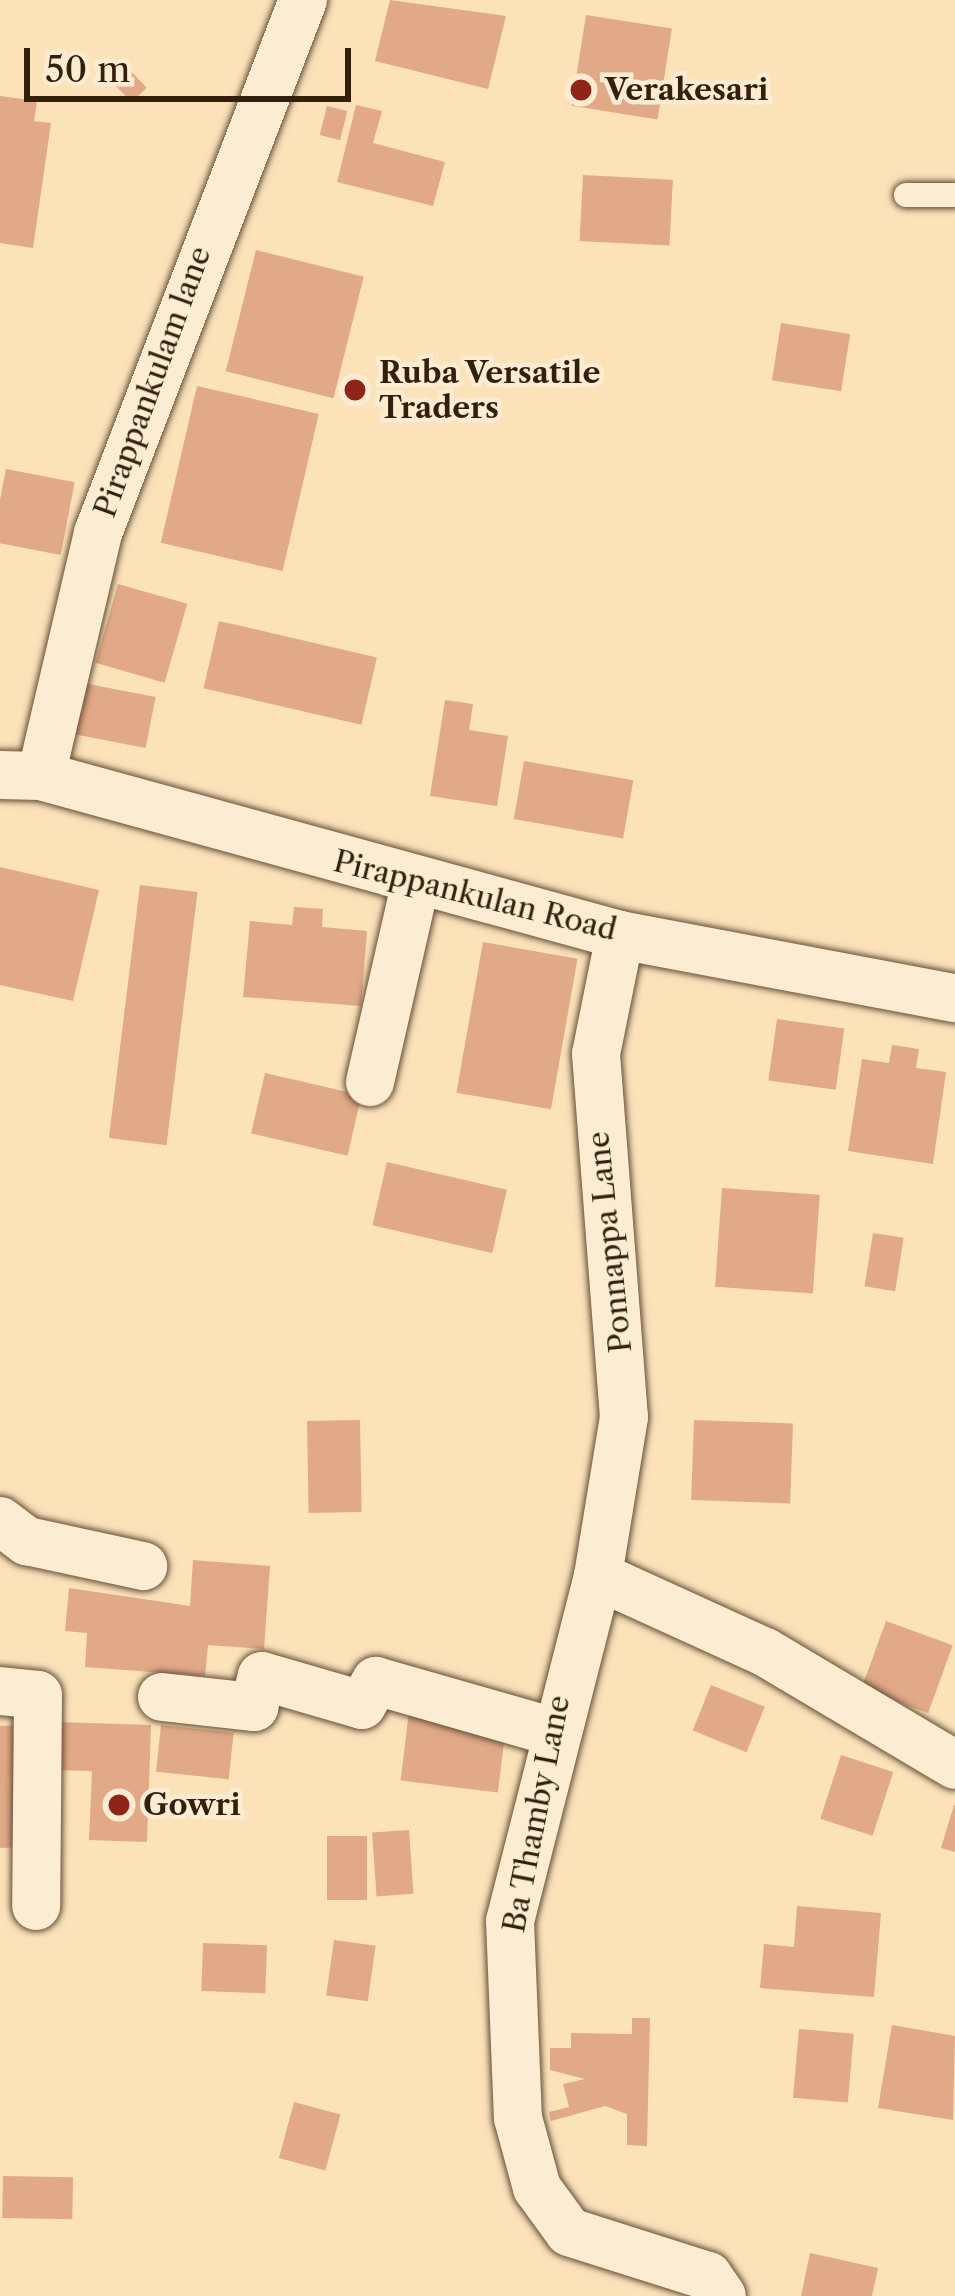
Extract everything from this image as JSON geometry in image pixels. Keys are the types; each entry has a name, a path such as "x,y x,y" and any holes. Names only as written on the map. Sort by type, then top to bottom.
{"street":[{"name":"Pirappankulam lane","path":"21,776 98,533 303,0"},
{"name":"Pirappankulan Road","path":"21,776 415,885 620,935 955,998"},
{"path":"370,1082 415,885"},
{"name":"Ponnappa Lane","path":"598,1576 624,1417 596,1054 620,935"},
{"path":"0,1521 27,1541 143,1566"},
{"path":"598,1576 765,1652 955,1765"},
{"name":"Ba Thamby Lane","path":"598,1576 550,1731 510,1921 518,2118 537,2188 568,2232 708,2276 722,2296"},
{"path":"162,1697 254,1707 262,1676 362,1705 376,1681 550,1731"},
{"path":"0,1691 38,1695 36,1906"}],"lane":[{"path":"906,195 955,195"}],"building":[{"path":"390,0 506,16 488,89 375,61"},
{"path":"586,15 672,29 658,119 572,106"},
{"path":"119,59 147,88 132,102 104,74"},
{"path":"0,96 37,101 34,121 51,123 33,248 0,243"},
{"path":"356,105 382,111 373,143 445,162 433,206 337,182"},
{"path":"327,106 347,111 340,140 320,135"},
{"path":"583,175 673,180 669,246 580,241"},
{"path":"256,250 364,277 333,398 226,371"},
{"path":"781,323 850,334 841,391 772,380"},
{"path":"197,386 319,414 283,571 161,543"},
{"path":"6,469 75,482 61,555 0,543"},
{"path":"118,584 187,604 165,683 95,663"},
{"path":"219,621 377,657 361,725 203,688"},
{"path":"78,682 156,697 146,748 68,733"},
{"path":"445,700 473,704 469,730 508,736 497,806 430,796"},
{"path":"524,761 633,780 623,838 514,819"},
{"path":"0,867 99,890 73,1001 0,985"},
{"path":"140,885 198,892 166,1145 109,1138"},
{"path":"294,907 323,909 322,927 367,931 361,1006 243,997 250,921 292,925"},
{"path":"483,942 578,959 551,1109 456,1093"},
{"path":"777,1019 844,1028 836,1090 768,1080"},
{"path":"892,1045 919,1049 916,1068 946,1072 933,1164 848,1151 862,1059 889,1063"},
{"path":"265,1073 361,1095 348,1156 251,1133"},
{"path":"387,1162 507,1190 492,1253 372,1225"},
{"path":"722,1188 820,1195 813,1294 715,1287"},
{"path":"873,1233 904,1238 895,1291 865,1286"},
{"path":"360,1420 362,1512 309,1513 307,1421"},
{"path":"694,1420 793,1423 790,1503 691,1500"},
{"path":"193,1560 270,1566 264,1649 208,1645 205,1676 85,1667 87,1633 65,1631 69,1588 190,1606"},
{"path":"886,1621 953,1645 928,1713 861,1689"},
{"path":"711,1685 765,1707 746,1752 693,1730"},
{"path":"409,1712 506,1724 498,1792 401,1780"},
{"name":"Gowri","path":"57,1722 151,1725 147,1842 89,1840 92,1771 55,1770"},
{"path":"23,1725 27,1847 0,1848 0,1726"},
{"path":"161,1725 234,1733 229,1779 156,1772"},
{"path":"841,1755 893,1772 873,1836 820,1819"},
{"path":"955,1805 955,1852 941,1848"},
{"path":"409,1830 413,1894 377,1896 372,1833"},
{"path":"327,1836 367,1836 367,1900 327,1900"},
{"path":"797,1906 881,1913 874,1997 760,1988 764,1944 794,1947"},
{"path":"334,1940 376,1946 368,2001 326,1995"},
{"path":"203,1943 267,1945 265,1993 201,1991"},
{"path":"632,2018 650,2018 647,2146 627,2145 627,2114 605,2106 551,2121 549,2112 569,2107 563,2084 585,2079 550,2070 550,2048 571,2048 571,2033 632,2034"},
{"path":"892,2025 955,2036 953,2120 878,2108"},
{"path":"799,2029 854,2034 848,2103 793,2098"},
{"path":"294,2102 340,2114 325,2170 279,2158"},
{"path":"3,2176 73,2177 72,2219 2,2218"},
{"path":"810,2253 878,2268 872,2296 801,2296"}],"place":[{"name":"Verakesari","path":"581,90"},
{"name":"Ruba Versatile Traders","path":"355,390"},
{"name":"Gowri","path":"119,1805"}]}
